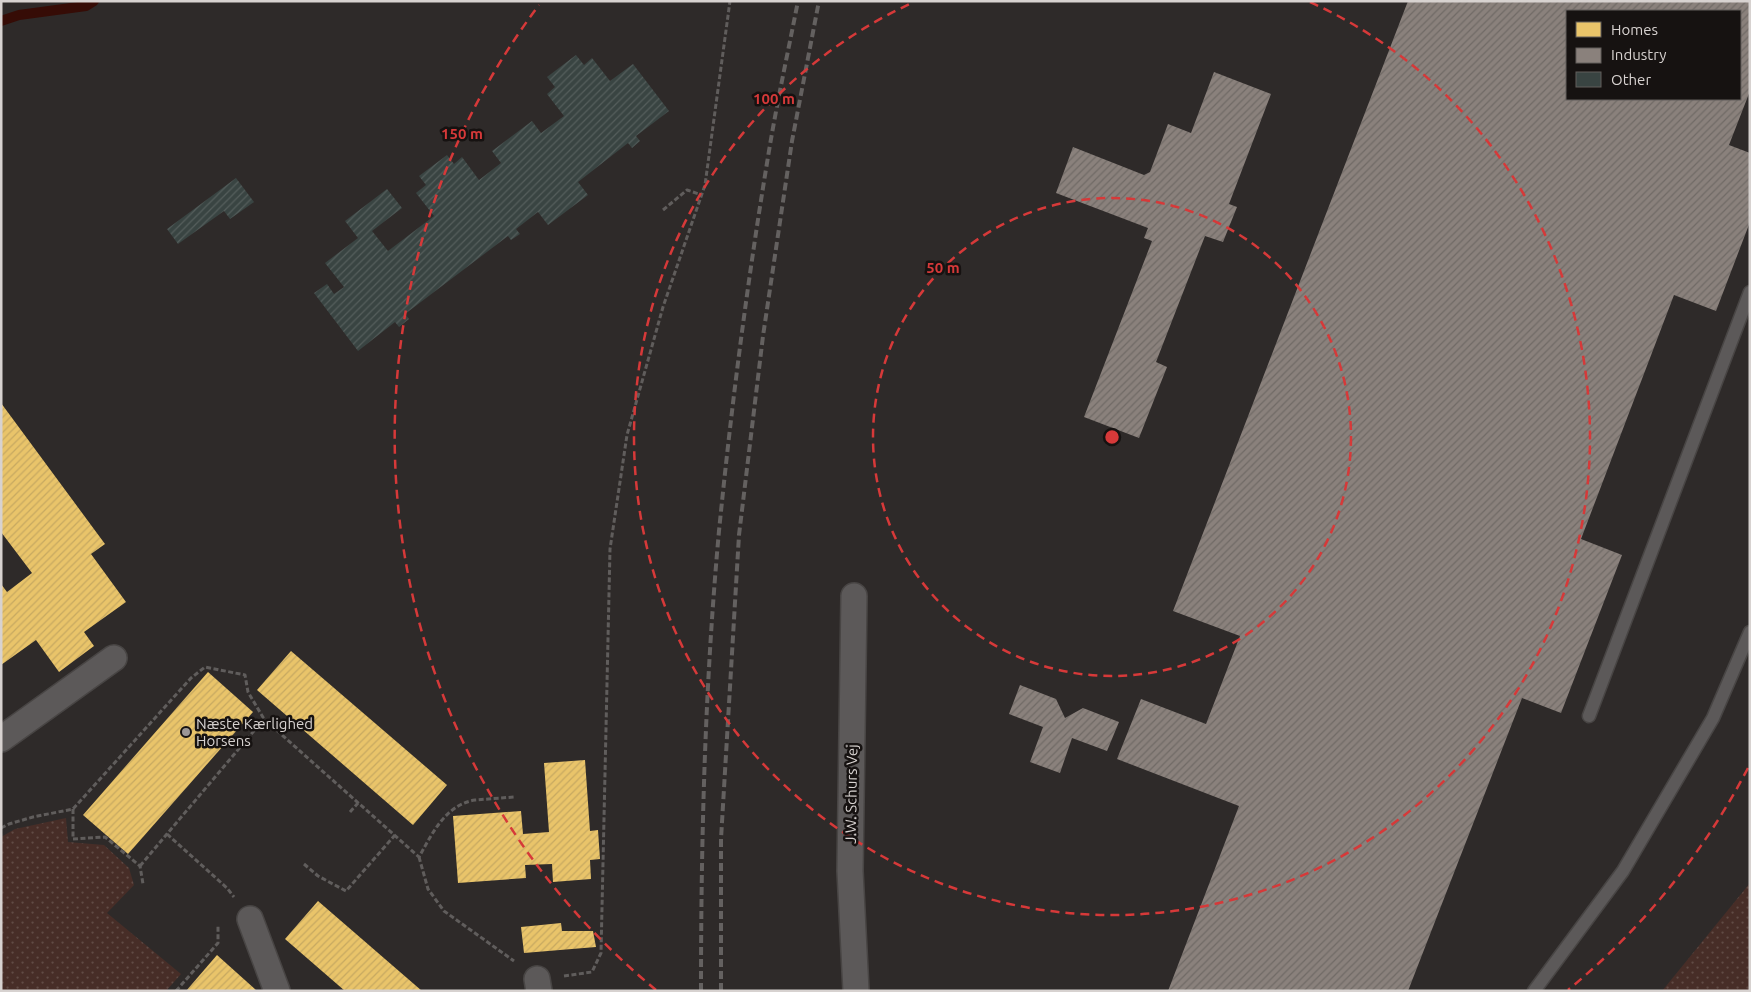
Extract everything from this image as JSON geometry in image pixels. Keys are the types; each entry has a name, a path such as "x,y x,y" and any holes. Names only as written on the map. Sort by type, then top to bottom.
{"street":[{"name":"J.W. Schurs Vej","path":"854,596 850,871 856,991"},
{"path":"1,739 114,658"},
{"path":"250,919 277,991"}],"lane":[{"path":"1589,716 1750,292"},
{"path":"1534,991 1623,871 1713,718 1750,632"}],"path":[{"path":"1,828 33,817 73,809 191,678 205,667 245,675 248,692 264,720 419,857 428,889 444,911 538,985 592,972 601,953 610,549 627,435 663,307 706,185 730,1"},
{"path":"663,210 687,190 702,195"},
{"path":"140,866 264,720"},
{"path":"419,857 439,822 455,807 473,801 514,798"},
{"path":"350,812 358,803"},
{"path":"73,809 73,839 105,836 140,866 143,884"},
{"path":"167,834 227,888 250,919"},
{"path":"304,864 318,876 346,892 395,836"},
{"path":"176,991 218,943 218,925"}],"shaded area":[{"path":"66,818 68,842 104,845 129,868 134,885 107,913 181,974 166,991 1,991 1,837 15,829"},
{"path":"1750,883 1750,991 1662,991"}],"building: Homes":[{"path":"1,403 105,544 91,554 126,602 84,632 94,646 59,672 36,640 1,665 1,584 7,592 32,573 1,532"},
{"path":"291,651 447,785 413,825 257,690"},
{"path":"208,672 253,712 128,854 83,815"},
{"path":"585,760 590,831 598,830 600,859 590,860 591,879 553,882 552,864 525,865 526,878 458,883 453,816 521,811 523,834 549,832 544,763"},
{"path":"318,901 422,991 345,991 285,939"},
{"path":"561,923 562,931 593,931 596,947 524,953 521,927"},
{"path":"217,955 257,991 186,991"}],"building: Industry":[{"path":"1408,1 1750,1 1750,91 1729,145 1750,153 1750,222 1716,311 1674,295 1581,539 1622,555 1561,713 1522,698 1408,991 1168,991 1239,806 1117,759 1141,699 1206,724 1240,636 1173,611"},
{"path":"1214,72 1271,94 1229,204 1237,207 1223,242 1205,236 1156,362 1167,367 1139,438 1084,417 1152,241 1144,238 1148,228 1056,193 1073,147 1144,175 1150,172 1168,124 1191,133"},
{"path":"1020,685 1056,699 1065,718 1083,708 1119,722 1107,751 1072,738 1060,773 1030,762 1043,727 1009,714"}],"building: Other":[{"path":"576,55 584,65 592,58 610,81 633,64 669,111 636,136 640,141 632,148 628,143 578,182 588,195 548,225 538,212 516,229 520,234 511,240 508,236 405,314 409,319 399,327 395,322 358,351 314,293 327,284 334,294 344,287 325,263 358,238 345,221 387,189 402,208 372,231 388,251 434,216 416,193 426,185 419,176 447,155 454,164 462,157 479,180 501,163 492,151 532,121 541,133 564,116 547,94 555,87 547,77"},
{"path":"236,178 254,202 230,219 224,211 178,244 167,229"}],"waterway":[{"path":"1,21 19,15 86,6 94,1"}],"railway":[{"path":"701,991 705,761 710,646 719,531 735,384 755,237 774,122 798,1"},
{"path":"721,991 721,839 739,535 763,336 792,141 819,1"}],"place":[{"name":"Næste Kærlighed Horsens","path":"186,732"}]}
